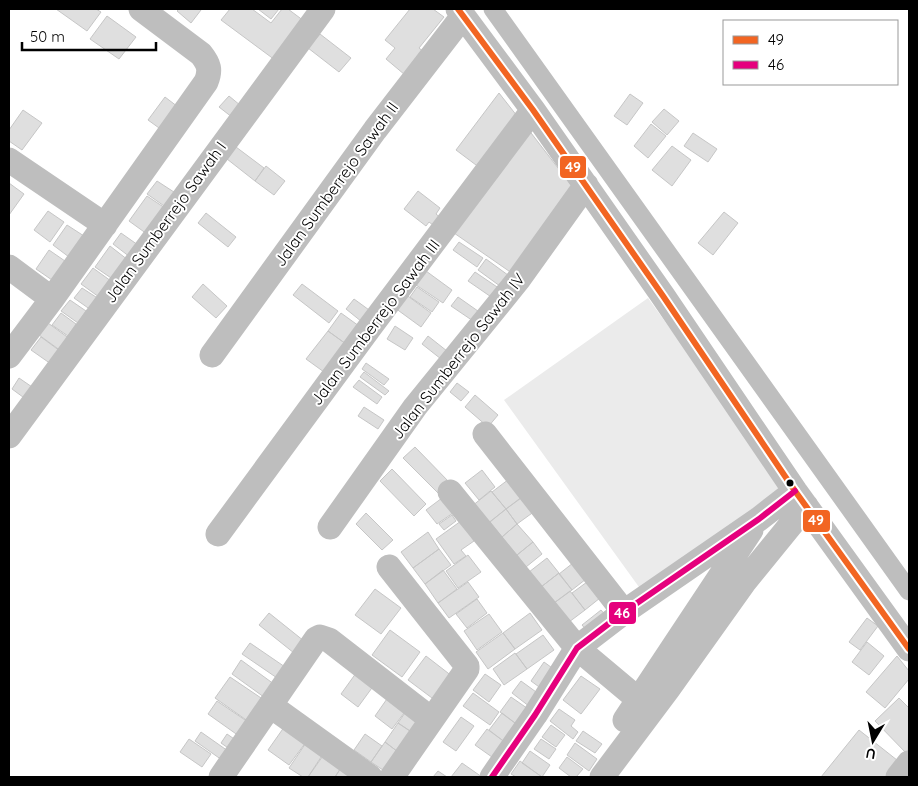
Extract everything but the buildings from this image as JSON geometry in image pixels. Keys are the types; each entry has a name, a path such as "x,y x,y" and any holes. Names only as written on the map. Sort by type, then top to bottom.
{"street":[{"path":"9,356 52,299 206,82 210,71 207,61 201,54 141,9"},
{"name":"Jalan Sumberrejo Sawah I","path":"9,436 323,9"},
{"path":"460,12 586,185 800,499 909,649"},
{"name":"Jalan Sumberrejo Sawah II","path":"212,355 460,12"},
{"name":"Jalan Sumberrejo Sawah III","path":"218,534 533,110"},
{"path":"9,160 105,225"},
{"name":"Jalan Sumberrejo Sawah IV","path":"330,527 415,407 518,280 586,185"},
{"path":"9,267 52,299"},
{"path":"485,434 624,612"},
{"path":"450,492 577,648 639,700"},
{"path":"492,777 535,715 577,648 624,612 759,519 800,499"},
{"path":"602,777 745,581 800,499"},
{"path":"585,777 639,700 759,519"},
{"path":"389,567 467,666 466,671 431,718 392,777"},
{"path":"223,776 316,639 320,637 329,640 431,718"},
{"path":"271,706 370,777"},
{"path":"898,777 909,763"}],"shaded area":[{"path":"648,298 788,492 644,594 504,400"}],"waterway":[{"path":"493,9 909,591"}],"transit line":[{"name":"49","path":"458,9 533,110 663,296 795,491 909,649"},
{"name":"46","path":"492,777 535,715 577,648 624,612 759,519 795,491"}]}
